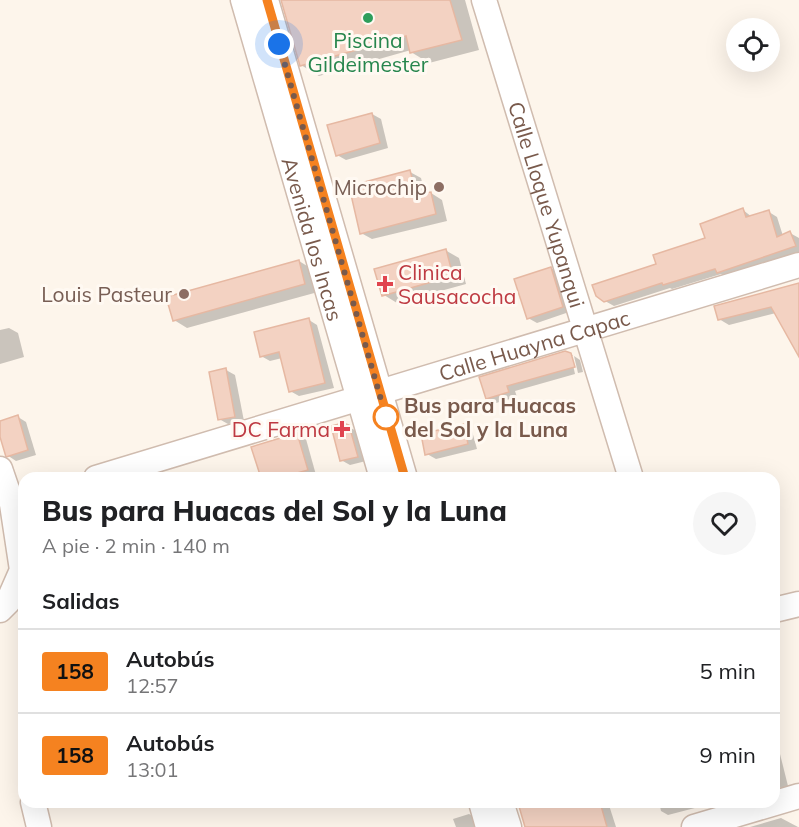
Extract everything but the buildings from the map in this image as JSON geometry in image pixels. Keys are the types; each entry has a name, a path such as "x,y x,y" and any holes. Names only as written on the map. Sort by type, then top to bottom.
{"street":[{"name":"Avenida los Incas","path":"243,0 368,396 402,472"},
{"name":"Avenida los Incas","path":"267,0 368,396 381,472"},
{"name":"Calle Lloque Yupanqui","path":"484,0 629,472"},
{"name":"Calle Huayna Capac","path":"116,472 799,265"},
{"path":"0,469 12,504 18,544"},
{"path":"0,610 8,602 18,579"},
{"path":"780,608 799,603"},
{"path":"780,800 799,796"},
{"path":"34,808 39,827"},
{"path":"483,808 488,827"},
{"path":"503,808 508,827"},
{"path":"694,827 733,809"}],"bus line":[{"name":"158","path":"267,0 403,472"}],"place":[{"name":"Piscina Gildeimester","path":"368,18"},
{"name":"Microchip","path":"439,187"},
{"name":"Clinica Sausacocha","path":"385,284"},
{"name":"Louis Pasteur","path":"184,294"},
{"name":"Bus para Huacas del Sol y la Luna","path":"386,417"},
{"name":"DC Farma","path":"342,429"}],"route":[{"path":"279,44 386,417"}]}
